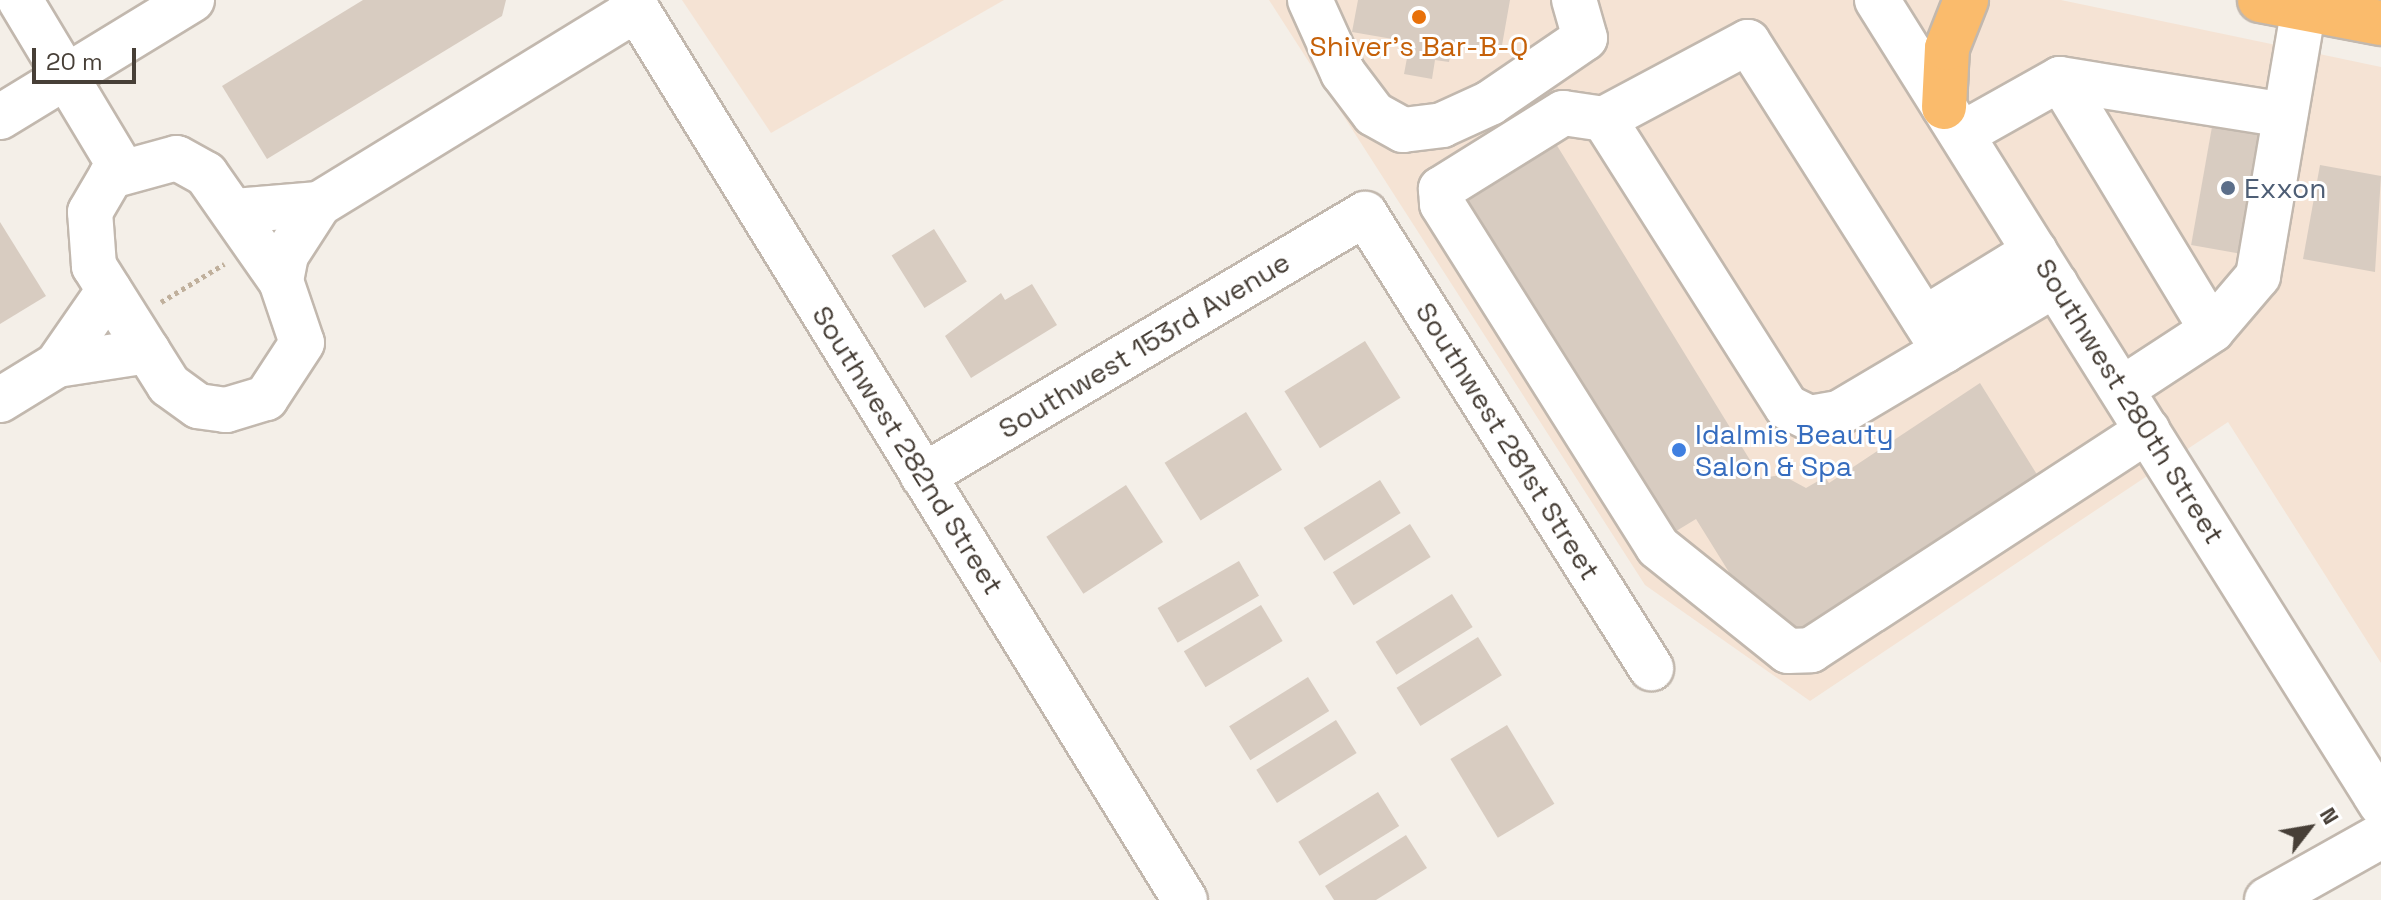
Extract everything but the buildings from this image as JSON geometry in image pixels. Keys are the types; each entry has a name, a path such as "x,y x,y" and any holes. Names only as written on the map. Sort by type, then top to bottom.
{"highway":[{"path":"1953,120 1947,48 1966,0"},
{"path":"2260,0 2381,23"}],"street":[{"path":"20,0 122,170"},
{"path":"0,117 192,0"},
{"path":"1310,0 1343,73 1374,114 1403,130 1442,125 1490,103 1585,38 1574,0"},
{"name":"Southwest 280th Street","path":"1877,0 2381,804"},
{"path":"281,281 286,255 319,204 634,5"},
{"name":"Southwest 282nd Street","path":"634,5 1185,900"},
{"path":"2122,389 2212,330 2258,276 2304,8"},
{"path":"1934,335 1748,42 1604,119 1563,113 1445,182 1442,204 1658,547 1788,651 1811,650 2148,430"},
{"path":"1953,120 2060,79 2285,115"},
{"path":"2060,79 2212,330"},
{"path":"1604,119 1787,407 1810,418 1839,413 1934,335 2046,267"},
{"path":"177,158 206,174 235,211 281,281 302,343 266,398 226,410 198,406 169,385 94,266 90,212 111,176 122,170 177,158"},
{"path":"235,211 319,204"},
{"name":"Southwest 153rd Avenue","path":"923,476 1365,214"},
{"name":"Southwest 281st Street","path":"1365,214 1651,668"},
{"path":"57,365 109,290"},
{"path":"0,400 57,365 148,351"},
{"path":"2267,900 2381,836"}],"path":[{"path":"153,306 229,261"}],"shaded area":[{"path":"682,0 1004,0 771,133"},
{"path":"1269,0 2061,0 2381,67 2381,663 2228,422 1810,701 1645,585"}],"place":[{"name":"Shiver's Bar-B-Q","path":"1419,17"},
{"name":"Exxon","path":"2228,188"},
{"name":"Idalmis Beauty Salon & Spa","path":"1679,450"}]}
